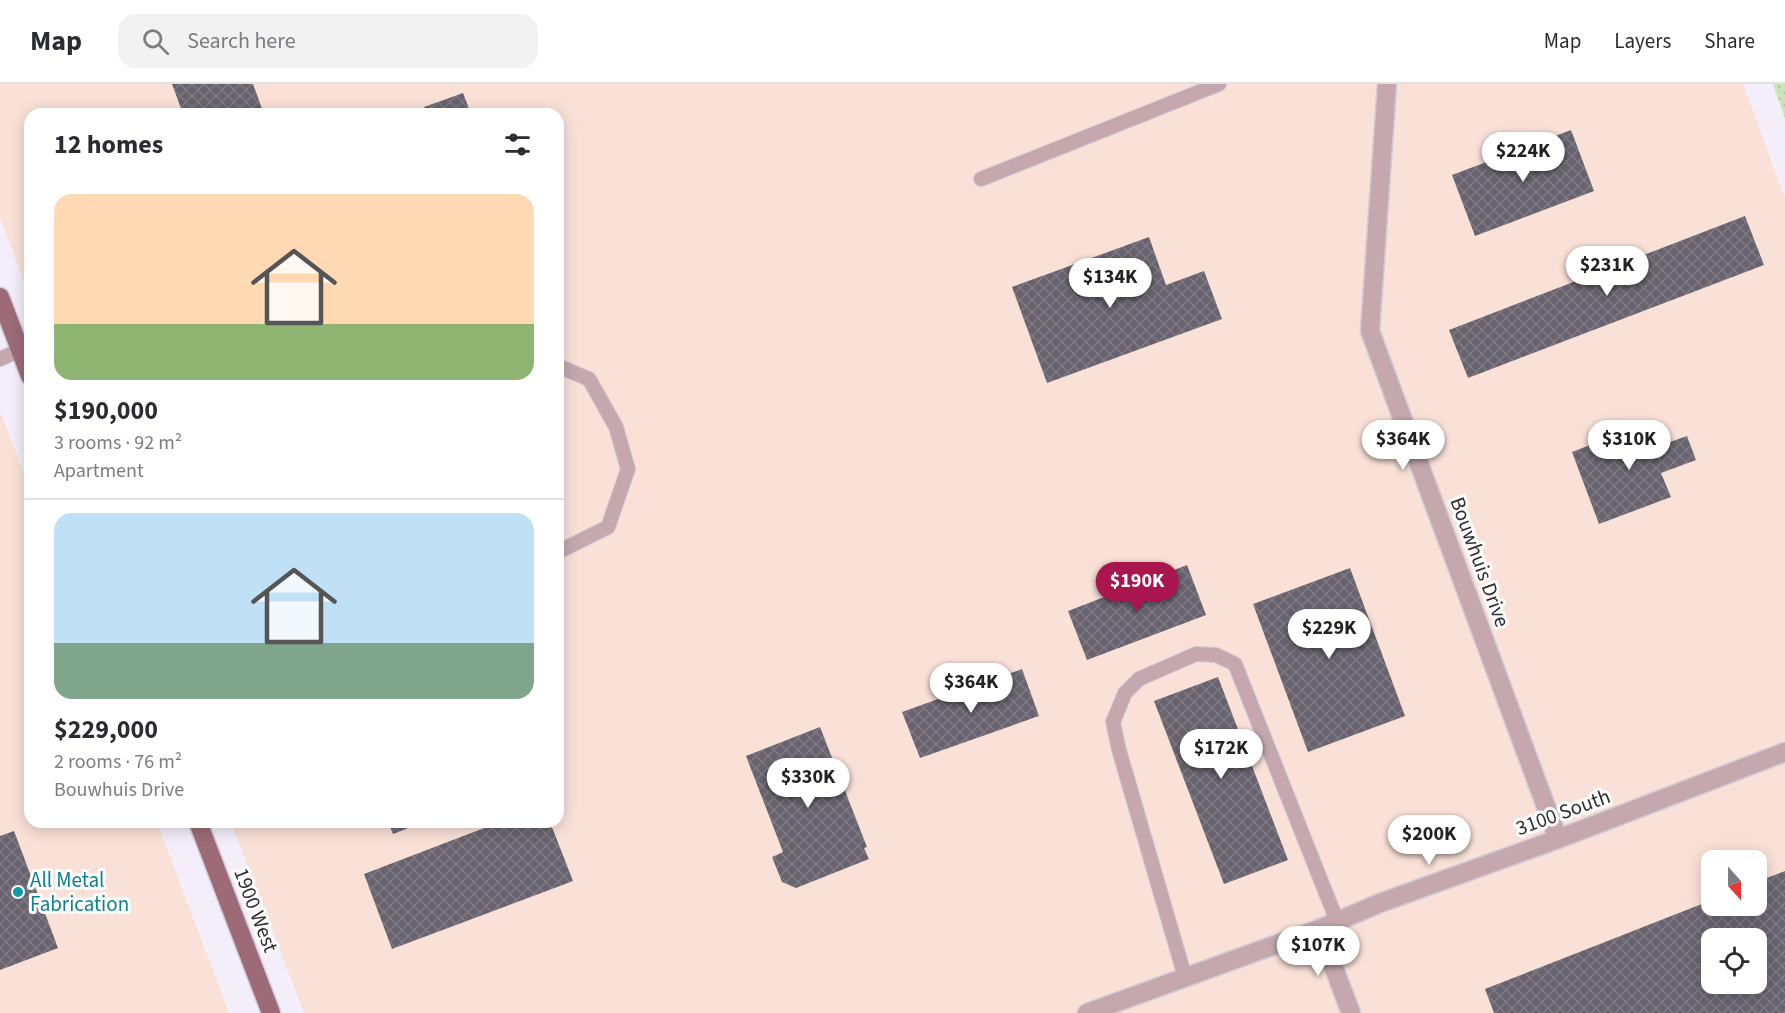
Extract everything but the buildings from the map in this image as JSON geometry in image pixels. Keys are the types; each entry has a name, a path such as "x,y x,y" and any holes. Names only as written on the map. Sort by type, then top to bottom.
{"main road":[{"path":"0,297 24,360"},
{"name":"1900 West","path":"200,828 271,1013"}],"street":[{"name":"Bouwhuis Drive","path":"1387,84 1370,331 1558,838"},
{"name":"3100 South","path":"1087,1013 1319,929 1380,903 1785,752"},
{"path":"1319,929 1351,1013"}],"lane":[{"path":"981,179 1219,84"},
{"path":"0,359 20,350"},
{"path":"564,369 589,379 616,428 628,469 608,527 564,549"},
{"path":"1185,977 1119,750 1113,722 1125,693 1139,679 1196,654 1216,655 1235,664 1337,921"}],"shaded area":[{"path":"0,84 1743,84 1785,198 1785,1013 304,1013 233,828 564,828 564,108 24,108 24,281 0,218"},
{"path":"0,411 24,474 24,828 159,828 229,1013 0,1013"}],"green space":[{"path":"1773,84 1785,84 1785,118"}],"place":[{"name":"All Metal Fabrication","path":"18,892"}]}
